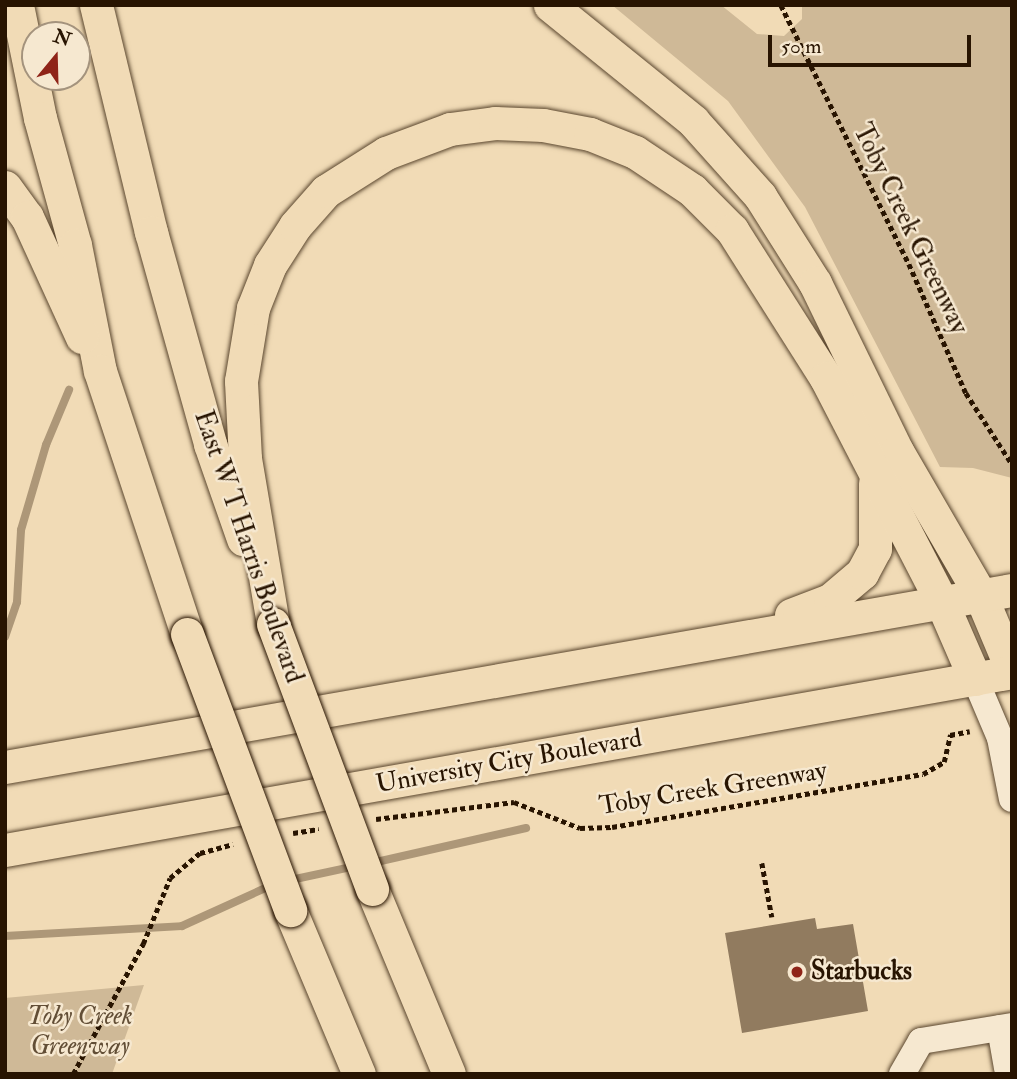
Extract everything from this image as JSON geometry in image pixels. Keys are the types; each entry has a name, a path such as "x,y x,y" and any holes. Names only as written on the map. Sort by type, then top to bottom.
{"main road":[{"path":"17,5 40,118 75,245 100,372"},
{"name":"East W T Harris Boulevard","path":"96,5 151,232 210,444 273,624 372,889 449,1074"},
{"path":"550,5 693,121 760,196 815,283 897,451 996,592 1012,671"},
{"path":"273,624 241,419 241,381 253,308 282,245 326,191 386,153 450,129 519,124 590,134 635,152 692,190 754,260 826,378 942,603 975,679"},
{"path":"5,187 27,217 100,372 187,634 290,910 359,1074"},
{"path":"718,641 830,600 850,588 875,549 874,474"},
{"path":"5,767 996,592"},
{"name":"University City Boulevard","path":"5,850 1012,671"}],"street":[{"path":"975,679 1000,738 1012,799"},
{"path":"910,1068 921,1041 1006,1028 1007,1068"}],"path":[{"name":"Toby Creek Greenway","path":"781,5 909,264 966,393 1012,464"},
{"name":"Toby Creek Greenway","path":"367,821 514,802 580,828 612,827 910,778 944,762 950,735 971,731"},
{"path":"279,836 328,827"},
{"path":"73,1074 144,944 176,870 200,853 244,842"},
{"path":"762,863 772,917"}],"green space":[{"path":"612,5 721,5 757,34 784,36 802,19 802,5 1012,5 1012,478 973,468 940,467 805,207 728,101"},
{"name":"Toby Creek Greenway","path":"144,985 112,1074 5,1074 5,998"}],"building":[{"name":"Starbucks","path":"815,918 817,929 853,924 868,1011 742,1033 725,933"}],"waterway":[{"path":"5,637 17,602 21,530 46,445 69,390"},
{"path":"372,863 526,828"},
{"path":"286,881 356,866"},
{"path":"5,936 182,926 274,884"}],"place":[{"name":"Starbucks","path":"797,972"}]}
